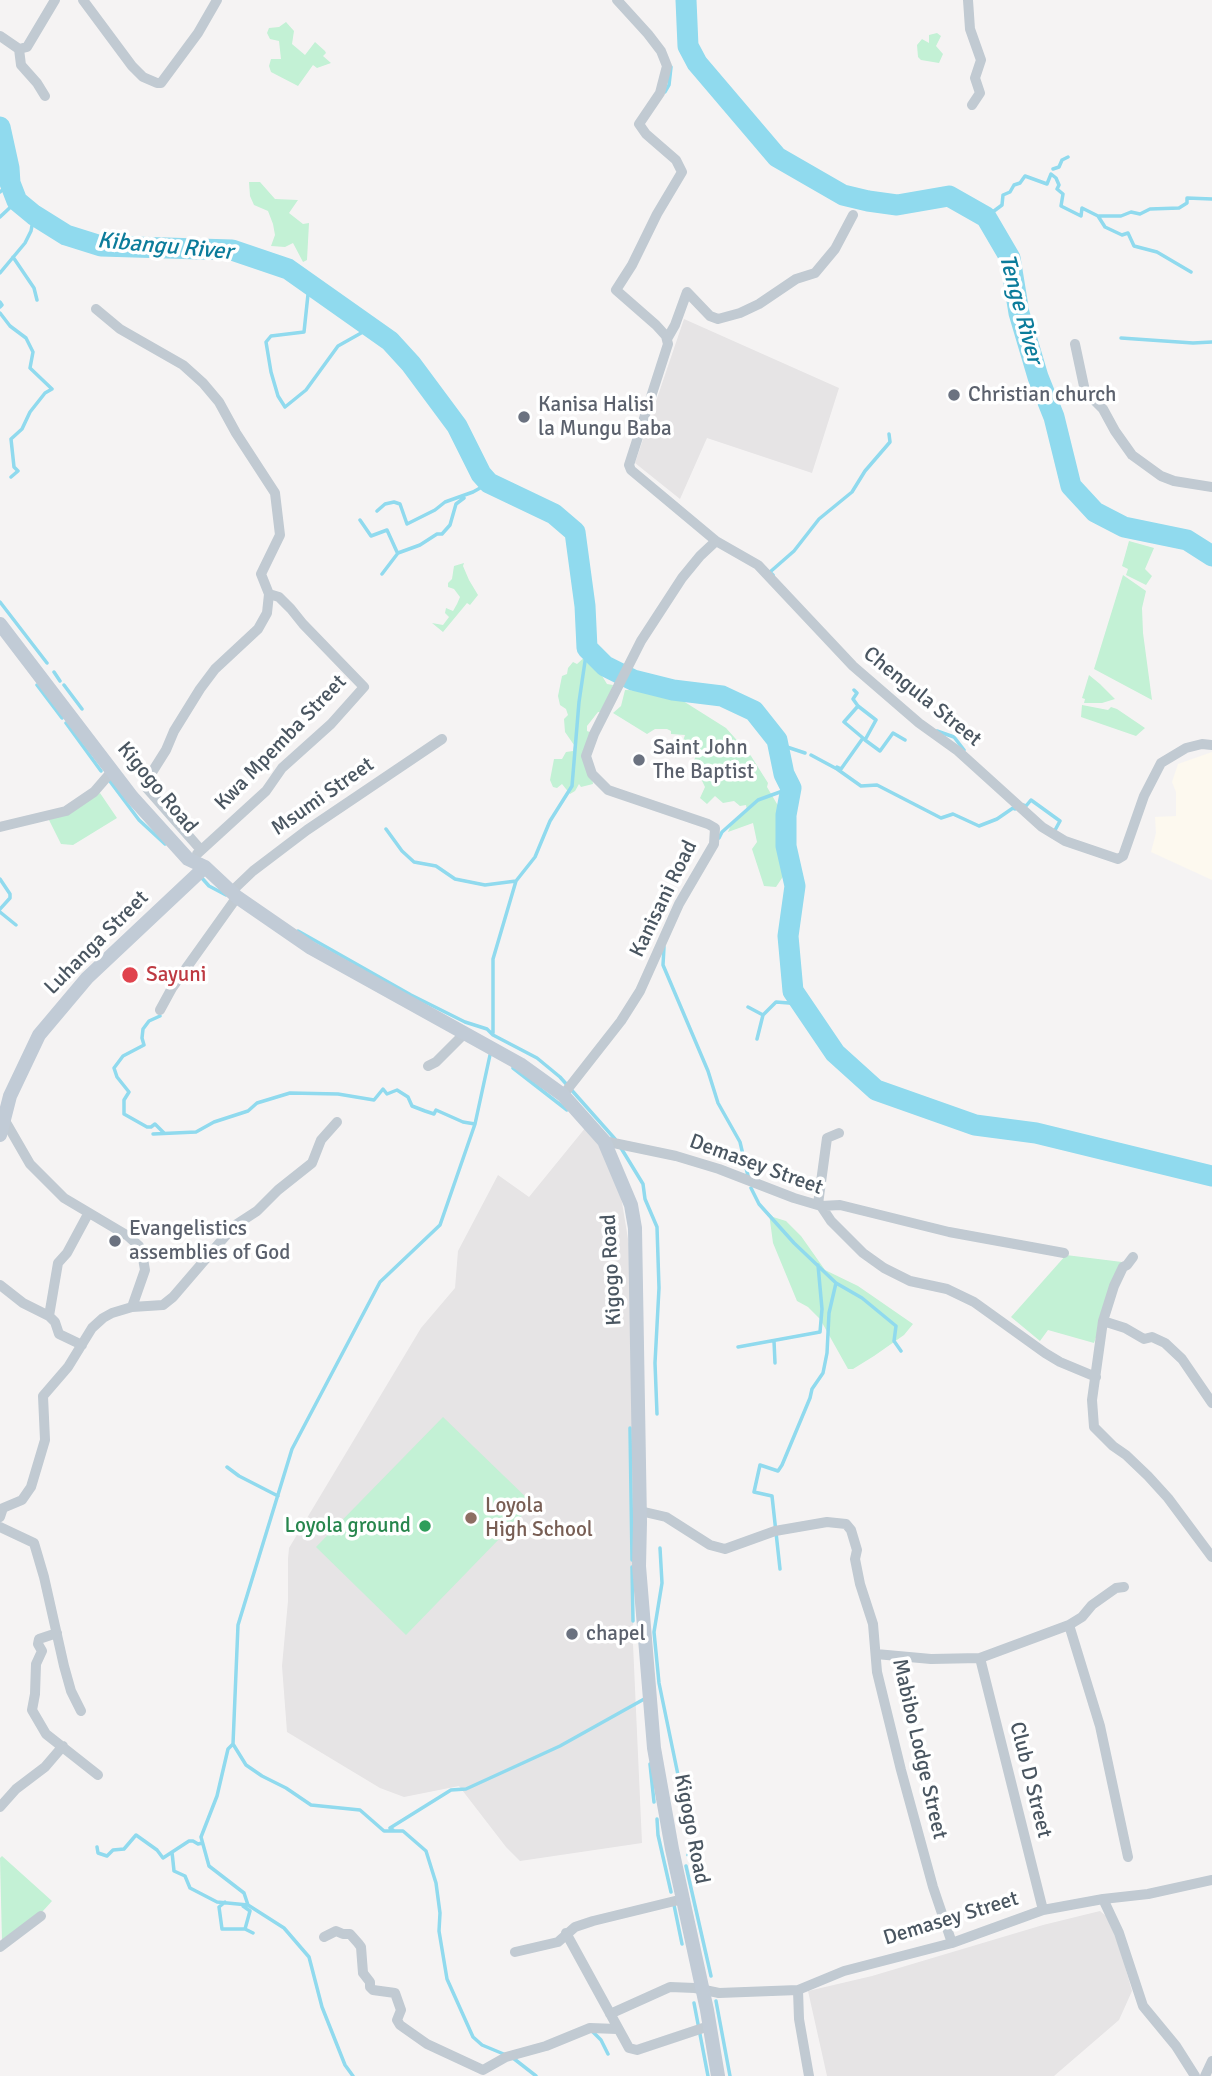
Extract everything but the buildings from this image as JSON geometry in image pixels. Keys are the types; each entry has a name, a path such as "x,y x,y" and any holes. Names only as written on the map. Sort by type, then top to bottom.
{"main road":[{"name":"Kigogo Road","path":"0,624 132,797 188,859 205,867 234,894 311,948 520,1064 563,1095 604,1141 631,1205 635,1228 639,1566 654,1748 718,2076"},
{"name":"Luhanga Street","path":"0,1135 23,1066 46,1027 87,978 205,867"}],"street":[{"path":"19,50 27,47 55,0"},
{"path":"83,0 132,66 143,77 161,83 198,33 217,0"},
{"path":"617,0 661,51 667,66 660,93 639,124 646,134 676,160 682,172 616,290 656,325 668,342"},
{"path":"968,0 971,35 981,60 975,78 980,93 972,106"},
{"path":"0,36 19,50 21,65 45,96"},
{"path":"668,342 687,292 713,318 740,313 759,304 796,279 815,273 835,249 853,215"},
{"path":"96,309 120,329 183,365 219,402 275,493 281,530 261,574 269,594 264,620 240,648 215,669 200,689 144,785 132,797"},
{"name":"Chengula Street","path":"668,342 629,468 716,541 758,565 853,666 919,723 958,751 1042,827 1065,841 1118,859 1123,856 1144,796 1161,763 1186,748 1202,744 1212,745"},
{"path":"1075,344 1085,391 1103,409 1132,454 1148,468 1174,481 1212,486"},
{"name":"Kanisani Road","path":"563,1095 621,1021 640,991 679,904 709,854 716,835 715,828 699,820 608,790 592,774 587,764 588,747 628,665 682,578 716,541"},
{"name":"Kwa Mpemba Street","path":"188,859 266,791 282,768 331,724 364,687 279,597 269,594"},
{"name":"Msumi Street","path":"160,1010 234,894 253,871 307,830 442,739"},
{"path":"0,827 66,811 94,792 113,770"},
{"path":"144,785 201,850"},
{"path":"428,1066 436,1062 464,1034"},
{"path":"4,1119 30,1164 65,1198 128,1236 142,1253 145,1270 132,1307"},
{"path":"1,1511 22,1500 31,1487 45,1440 43,1396 68,1367 92,1328 103,1318 132,1307 163,1305 179,1291 234,1226 257,1211 312,1163 321,1140 337,1122"},
{"path":"839,1133 827,1138 819,1205 840,1205 949,1232 1064,1253"},
{"name":"Demasey Street","path":"604,1141 676,1156 819,1205 863,1253 884,1268 910,1281 947,1289 974,1302 1045,1353 1096,1377"},
{"path":"49,1316 58,1263 67,1253 88,1214"},
{"path":"1133,1257 1123,1267 1114,1286 1103,1321 1092,1400 1094,1427 1168,1498 1212,1557"},
{"path":"0,1285 23,1303 49,1316 60,1334 82,1345"},
{"path":"1103,1321 1125,1328 1144,1339 1152,1337 1166,1343 1182,1359 1212,1404"},
{"name":"Mabibo Lodge Street","path":"640,1511 666,1517 710,1545 725,1549 775,1531 827,1522 846,1524 857,1549 855,1559 860,1584 873,1624 877,1672 901,1770 933,1887 952,1943"},
{"path":"0,1527 34,1543 71,1691 81,1711"},
{"path":"876,1654 931,1659 980,1658 1069,1625 1082,1618 1092,1605 1116,1588 1124,1587"},
{"path":"1069,1625 1102,1736 1128,1857"},
{"path":"57,1633 39,1639 38,1644 42,1651 36,1664 32,1710 46,1734 98,1775"},
{"name":"Club D Street","path":"980,1658 1043,1910"},
{"path":"0,1807 63,1746"},
{"name":"Demasey Street","path":"610,2014 670,1987 719,1993 798,1990 844,1971 952,1943 1043,1910 1148,1894 1212,1880"},
{"path":"515,1952 554,1943 565,1933 593,1921 683,1899"},
{"path":"1103,1899 1119,1933 1143,2006 1176,2046 1195,2076"},
{"path":"0,1947 41,1916"},
{"path":"324,1937 336,1931 350,1934 361,1947 363,1973 370,1982 370,1987 373,1990 395,1993 401,2010 397,2020 400,2025 417,2038 483,2070 508,2057 546,2046 590,2028 617,2029"},
{"path":"565,1933 629,2048 637,2050 709,2026"},
{"path":"798,1990 799,2019 809,2076"},
{"path":"1205,2076 1212,2061"}],"shaded area":[{"path":"684,319 839,388 812,473 707,438 680,499 635,463"},
{"path":"1212,752 1212,880 1151,852 1156,833 1155,817 1176,816 1176,792 1172,782 1178,764"},
{"name":"Loyola High School","path":"586,1127 602,1148 619,1184 635,1282 633,1644 642,1843 520,1861 459,1786 404,1797 380,1788 287,1732 282,1666 288,1601 288,1559 289,1548 421,1328 455,1288 458,1251 498,1175 529,1197"},
{"path":"1100,1911 1106,1916 1118,1942 1132,1991 1119,2020 1054,2076 827,2076 808,1991 872,1976 1043,1925"}],"green space":[{"path":"286,22 294,31 292,44 305,55 315,42 325,51 323,56 331,63 317,68 313,65 298,86 271,72 269,66 271,59 281,59 279,41 270,39 267,33 269,28 279,27"},
{"path":"937,33 941,36 936,46 943,54 939,63 921,60 918,57 917,45 922,39 929,43 929,35"},
{"path":"249,182 260,182 275,199 298,200 289,213 303,224 309,223 307,260 303,262 293,243 285,247 271,246 275,235 273,224 268,211 254,205"},
{"path":"1129,541 1154,548 1145,569 1152,576 1146,585 1126,575 1128,569 1122,566"},
{"path":"464,563 469,580 478,595 470,605 467,603 443,632 432,623 443,625 449,617 445,613 446,608 453,611 457,604 460,597 454,589 448,587 448,583 452,579 454,566"},
{"path":"1123,575 1146,591 1142,608 1143,633 1152,700 1094,669"},
{"path":"587,655 607,684 613,685 604,712 598,712 587,726 587,731 595,734 587,740 593,784 581,787 579,784 570,794 562,784 557,788 553,787 550,780 554,759 562,759 566,752 573,751 574,745 565,732 564,719 568,715 566,709 560,705 558,696 562,676 567,674 573,662 577,664"},
{"path":"1089,675 1115,699 1102,703 1084,703 1085,699 1082,698"},
{"path":"625,690 652,691 667,696 672,694 726,728 751,756 780,809 784,875 776,887 764,886 752,849 757,842 753,823 728,832 731,825 747,810 746,805 740,806 734,801 723,803 715,796 707,804 700,798 705,787 693,762 697,754 706,752 690,746 684,757 671,748 670,742 676,739 683,741 685,735 671,734 667,729 655,729 647,734 613,713 621,706"},
{"path":"1082,705 1117,709 1145,728 1136,736 1081,717"},
{"path":"100,793 117,818 73,845 61,844 49,820"},
{"path":"769,1213 786,1221 801,1236 825,1270 858,1286 913,1324 904,1335 853,1369 848,1369 820,1319 797,1301 773,1243"},
{"path":"1066,1255 1122,1262 1094,1343 1048,1330 1040,1341 1011,1317"},
{"name":"Loyola ground","path":"443,1417 533,1504 406,1635 316,1547"},
{"path":"2,1856 52,1901 33,1922 2,1942 0,1858"}],"waterway":[{"name":"Tenge River","path":"686,0 688,46 697,63 777,157 843,195 897,205 949,196 986,217 1010,258 1019,313 1038,377 1054,417 1071,486 1095,512 1124,527 1187,540 1212,556"},
{"path":"665,92 669,85 671,67"},
{"name":"Kibangu River","path":"0,127 10,183 17,201 66,235 101,246 232,250 288,269 390,341 411,364 457,426 481,474 489,483 554,514 575,532 585,606 587,648 605,666 633,680 673,690 722,696 754,711 777,740 784,774 791,788 786,815 786,846 795,886 788,936 793,991 835,1053 876,1090 975,1125 1036,1133 1212,1176"},
{"path":"1053,169 1059,167 1062,160 1068,157"},
{"path":"986,217 1002,205 1003,195 1010,192 1025,176 1047,184 1051,174 1059,185 1057,189 1063,194 1061,206 1081,216 1082,208 1098,216 1105,227 1122,235 1128,233 1134,246 1157,252 1191,272"},
{"path":"0,192 10,183"},
{"path":"1099,216 1121,216 1131,212 1140,214 1150,209 1179,208 1187,203 1187,198 1212,199"},
{"path":"0,217 17,201"},
{"name":"Tenge River","path":"863,208 868,201"},
{"path":"0,273 25,243 34,215"},
{"path":"13,257 34,288 37,300"},
{"path":"309,285 304,332 271,336 266,342 278,396 285,407 306,390 338,346 370,328"},
{"path":"0,302 0,307"},
{"path":"0,313 10,326 26,338 33,352 30,368 52,389 45,393 30,412 22,429 11,439 14,467 18,471 11,477"},
{"path":"1121,338 1212,342"},
{"path":"773,575 770,572 794,551 819,519 852,492 865,471 890,442 889,434"},
{"path":"377,511 385,504 400,504 407,524 445,502 489,483"},
{"path":"382,574 398,553 442,534 450,525 456,504 464,498"},
{"path":"360,520 371,536 387,530 397,552"},
{"path":"0,602 47,663"},
{"path":"493,1033 493,959 516,881 535,857 550,821 572,786 579,702 587,648"},
{"path":"54,672 60,681"},
{"path":"37,685 62,718"},
{"path":"64,685 82,709"},
{"path":"854,690 857,693 853,699 858,706"},
{"path":"837,767 841,769 863,738 844,722 858,706 876,720 865,740 880,751 893,733 905,740"},
{"path":"66,723 101,771"},
{"path":"937,731 954,737 964,750"},
{"path":"777,740 781,745 805,753"},
{"path":"811,755 861,786 877,785 941,818 953,814 979,826 1015,809"},
{"path":"109,780 139,820 165,844"},
{"path":"719,838 722,832 758,800 791,788"},
{"path":"1023,805 1026,806 1031,800 1060,821 1054,832"},
{"path":"386,829 414,862 436,866 455,879 485,885 516,881"},
{"path":"201,877 209,886 226,895"},
{"path":"0,879 10,894 10,898 0,909"},
{"path":"0,912 16,925"},
{"path":"298,931 411,995 465,1022 487,1029 493,1035 537,1058 560,1077 615,1139"},
{"path":"664,947 663,965 708,1071 718,1103 740,1142 748,1176"},
{"path":"757,1039 763,1015 776,1002 802,1004"},
{"path":"748,1007 763,1015"},
{"path":"160,1016 149,1021 143,1029 144,1045 123,1056 114,1068 117,1077 129,1092 124,1100 124,1114 147,1127 155,1124 164,1133"},
{"path":"353,2076 345,2065 322,2007 309,1957 284,1928 248,1905 244,1893 209,1866 201,1837 217,1796 228,1749 233,1744 238,1625 292,1449 380,1282 440,1225 475,1124 490,1055"},
{"path":"513,1068 567,1110"},
{"path":"153,1134 196,1132 214,1122 248,1111 257,1103 290,1093 338,1094 374,1100 383,1089 387,1094 397,1090 408,1097 412,1106 425,1111 434,1114 436,1110 463,1122 475,1124"},
{"path":"621,1148 643,1184 645,1199 657,1227 657,1414"},
{"path":"751,1188 759,1204 794,1243 836,1283 862,1298 896,1326 894,1341 901,1351"},
{"path":"738,1347 820,1332 822,1309 818,1265"},
{"path":"780,1569 772,1496 754,1492 760,1465 778,1471 782,1465 812,1389 823,1373 829,1313 836,1283"},
{"path":"774,1341 775,1363"},
{"path":"630,1428 632,1560"},
{"path":"227,1467 278,1496"},
{"path":"660,1548 662,1583 654,1632 659,1683 690,1833"},
{"path":"632,1567 633,1621"},
{"path":"393,1830 390,1828 451,1790 466,1789 560,1746 646,1698"},
{"path":"233,1744 246,1765 311,1805 360,1810 384,1831 403,1831 426,1851 436,1883 440,1913 439,1931 447,1979 473,2037 482,2045 506,2055"},
{"path":"650,1764 654,1802"},
{"path":"657,1819 671,1892"},
{"path":"97,1847 98,1853 107,1856 113,1850 124,1849 136,1835 157,1850 163,1858 189,1841 202,1843"},
{"path":"688,1855 693,1845"},
{"path":"172,1852 174,1871 185,1876 190,1888 217,1902 248,1905"},
{"path":"686,1866 711,1976"},
{"path":"225,1902 219,1907 222,1929 245,1929"},
{"path":"674,1905 682,1944"},
{"path":"243,1906 250,1911 245,1929 253,1933"},
{"path":"716,2001 730,2076"},
{"path":"694,2003 708,2076"},
{"path":"592,2031 601,2040 608,2054"},
{"path":"513,2058 536,2076"}],"place":[{"name":"Christian church","path":"954,395"},
{"name":"Kanisa Halisi la Mungu Baba","path":"524,417"},
{"name":"Saint John The Baptist","path":"639,760"},
{"name":"Sayuni","path":"130,975"},
{"name":"Evangelistics assemblies of God","path":"115,1241"},
{"name":"Loyola High School","path":"471,1518"},
{"name":"Loyola ground","path":"425,1526"},
{"name":"chapel","path":"572,1634"}]}
